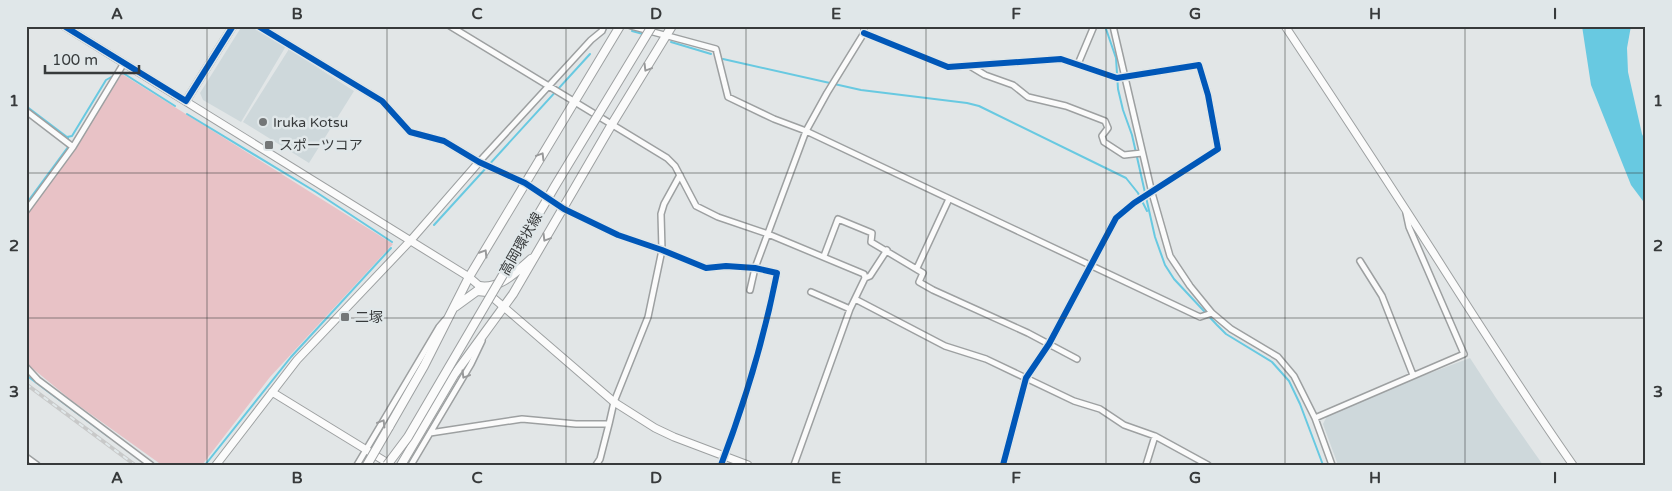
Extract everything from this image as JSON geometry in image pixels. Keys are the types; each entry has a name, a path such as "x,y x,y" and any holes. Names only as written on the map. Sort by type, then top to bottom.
{"main road":[{"path":"367,465 424,366 469,277 620,26"},
{"name":"高岡環状線","path":"391,465 555,186 652,26"},
{"path":"401,465 454,374 487,331 503,305 513,294 612,124 672,26"},
{"path":"479,286 488,288 500,283 536,255"},
{"path":"452,312 470,295 477,291 487,292"},
{"name":"高岡環状線","path":"387,465 408,437"}],"street":[{"path":"64,26 469,277 614,402 655,428 748,465"},
{"path":"186,101 233,26"},
{"path":"258,26 382,101 410,132 444,141 479,162 525,183 564,209 618,235 706,268 726,266 755,268 777,273 769,316 753,372 721,465"},
{"path":"450,26 667,158 675,166 696,206 718,217 824,256 864,274 865,278"},
{"path":"216,465 272,392 322,332 411,240 479,162 602,31 604,26"},
{"path":"631,26 716,49 728,98 806,131 1200,317 1212,313"},
{"path":"1078,64 1094,26"},
{"path":"1113,26 1142,153 1170,256 1190,286 1212,313 1231,329 1278,357 1294,376 1315,418 1332,465"},
{"path":"1285,26 1405,208 1490,342 1573,465"},
{"path":"750,290 755,268 806,131 864,29 948,67 1062,59 1117,78 1199,65 1208,95 1218,150 1134,203 1116,218 1049,344 1026,378 1003,465"},
{"path":"26,211 124,63"},
{"path":"970,65 985,75 1013,85 1028,97 1066,106 1105,121 1108,128 1102,136 1104,142 1124,155 1142,153"},
{"path":"26,111 70,145"},
{"path":"596,465 600,459 614,402 648,317 662,250 661,214 664,204 680,175"},
{"path":"917,268 948,199"},
{"path":"1315,418 1464,354 1409,227 1405,208"},
{"path":"824,256 838,220 872,233 871,242 923,273 919,282 1077,359"},
{"path":"794,465 850,309 865,278 870,276 887,250"},
{"path":"1360,261 1382,296 1413,375"},
{"path":"811,292 850,309"},
{"path":"855,299 945,346 986,360 1074,402 1100,409 1124,425 1155,436 1208,465"},
{"path":"357,465 439,327 452,312"},
{"path":"411,465 471,364 487,331"},
{"path":"26,367 38,380 151,465"},
{"path":"272,392 391,465"},
{"path":"430,433 522,419 576,424 609,424"},
{"path":"1146,465 1155,436"},
{"path":"26,457 37,465"}],"shaded area":[{"path":"242,26 254,26 286,46 241,122 203,100 200,93"},
{"name":"Iruka Kotsu","path":"289,49 354,91 309,163 243,122"},
{"path":"122,74 393,244 270,377 202,465 165,465 159,463 71,400 26,363 26,215 72,153"},
{"path":"1470,358 1543,465 1338,465 1323,424 1327,416 1406,382"}],"water":[{"path":"1582,26 1631,26 1627,48 1628,72 1642,134 1646,142 1646,205 1631,185 1591,85"}],"waterway":[{"path":"1105,26 1116,58 1118,89 1123,110 1132,135 1155,237 1165,265 1174,279 1226,334 1272,362 1289,381 1300,404 1323,465"},
{"path":"632,31 643,34"},
{"path":"671,42 711,54"},
{"path":"434,225 590,54"},
{"path":"723,59 861,90 979,106 1126,178 1138,193 1147,211"},
{"path":"119,74 123,73 175,106"},
{"path":"26,106 67,137 72,136 106,80 115,75"},
{"path":"187,114 316,192 392,242"},
{"path":"26,204 68,147 68,138"},
{"path":"205,465 291,357 391,248"},
{"path":"26,375 109,437"}],"railway":[{"path":"26,384 135,465"}],"cycle path":[{"path":"64,26 186,101 233,26"},
{"path":"258,26 382,101 410,132 444,141 479,162 525,183 564,209 618,235 706,268 726,266 755,268 777,273 753,370 721,465"},
{"path":"864,33 948,67 1061,59 1117,78 1199,65 1208,95 1218,149 1134,203 1116,218 1049,344 1026,378 1003,465"}],"place":[{"name":"Iruka Kotsu","path":"263,122"},
{"name":"スポーツコア","path":"269,145"},
{"name":"二塚","path":"345,317"}]}
